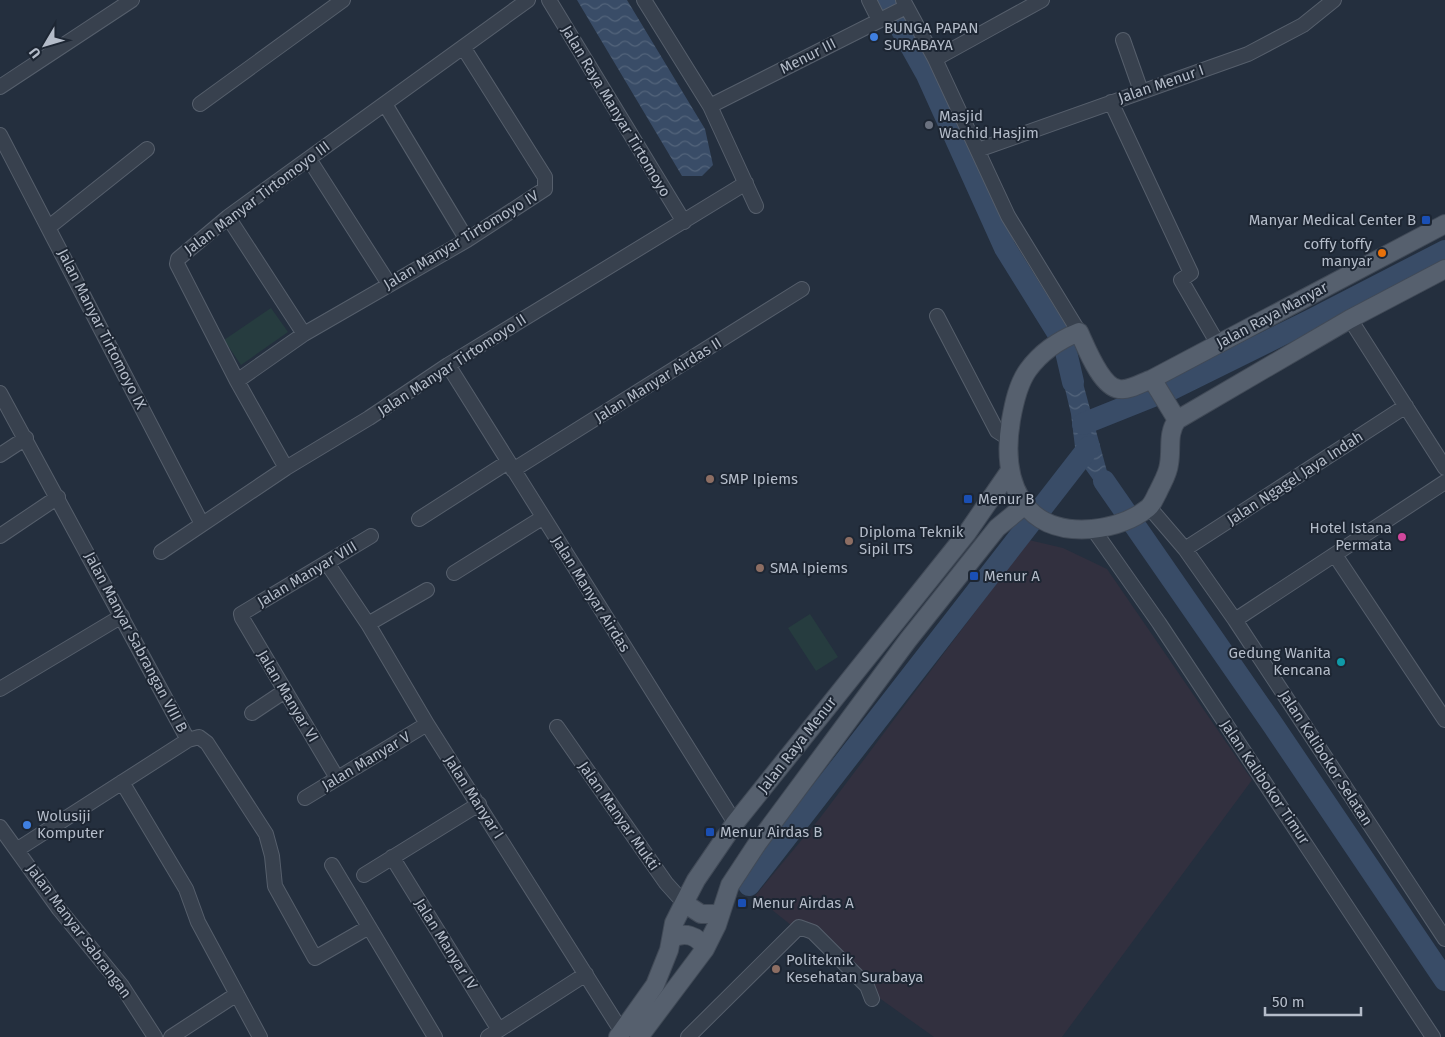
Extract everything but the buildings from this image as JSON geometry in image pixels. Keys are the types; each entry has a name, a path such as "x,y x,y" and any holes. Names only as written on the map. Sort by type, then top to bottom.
{"main road":[{"name":"Jalan Raya Manyar","path":"1152,379 1445,224"},
{"path":"1178,420 1152,379 1127,389 1112,387 1073,335 1050,347 1033,363 1022,381 1013,408 1008,438 1010,472 1016,490 1034,512 1072,529 1093,529 1118,524 1147,508 1168,470 1170,439 1173,426 1178,420 1350,320 1445,270"},
{"name":"Jalan Raya Menur","path":"626,1035 655,985 672,939 674,923 696,880 735,823 809,733 822,714 963,538 1010,472"},
{"name":"Jalan Raya Menur","path":"626,1035 705,949 717,925 730,885 744,862 908,640 998,528 1034,512"},
{"path":"822,714 843,730"},
{"path":"809,733 830,747"},
{"path":"684,903 701,914 719,914"},
{"path":"672,939 678,935 690,935 699,940 705,949"}],"street":[{"path":"0,87 132,0"},
{"path":"200,104 343,0"},
{"name":"Jalan Manyar Tirtomoyo III","path":"286,468 237,381 177,264 182,254 228,217 528,0"},
{"name":"Jalan Raya Manyar Tirtomoyo","path":"549,0 684,222"},
{"path":"644,0 710,106 756,206"},
{"path":"869,0 894,11 935,59 1008,216 1073,335"},
{"path":"935,59 1042,0"},
{"name":"Jalan Menur I","path":"978,150 1260,48 1303,25 1334,0"},
{"name":"Menur III","path":"710,106 894,11"},
{"path":"1123,40 1141,91"},
{"name":"Jalan Manyar Tirtomoyo IV","path":"237,381 304,334 467,240 540,193 546,183 545,177 463,47"},
{"path":"1111,102 1191,273 1181,280 1218,344"},
{"path":"385,104 467,240"},
{"name":"Jalan Manyar Tirtomoyo IX","path":"0,135 202,524"},
{"path":"49,227 147,149"},
{"path":"309,159 389,284"},
{"name":"Jalan Manyar Tirtomoyo II","path":"162,552 286,468 369,418 448,365 746,183"},
{"path":"228,217 304,334"},
{"name":"Jalan Manyar Airdas II","path":"419,519 802,289"},
{"path":"937,316 997,431 1008,438"},
{"path":"1350,320 1445,468"},
{"name":"Jalan Manyar Airdas","path":"448,365 542,518 735,823"},
{"name":"Jalan Manyar Sabrangan VIII B","path":"0,393 188,740 18,849"},
{"name":"Jalan Ngagel Jaya Indah","path":"1185,549 1406,406"},
{"path":"0,455 26,438"},
{"path":"1235,620 1444,485"},
{"path":"0,536 58,498"},
{"name":"Jalan Kalibokor Selatan","path":"1147,508 1185,549 1235,620 1445,939"},
{"path":"454,573 542,518"},
{"name":"Jalan Kalibokor Timur","path":"1093,529 1170,639 1433,1037"},
{"name":"Jalan Manyar VIII","path":"242,613 371,536"},
{"path":"1335,555 1441,704 1445,720"},
{"name":"Jalan Manyar I","path":"327,563 368,624 427,724 626,1035"},
{"path":"368,624 427,590"},
{"name":"Jalan Manyar VI","path":"242,613 242,618 337,778"},
{"path":"0,689 122,616"},
{"path":"252,713 286,692"},
{"name":"Jalan Manyar V","path":"305,798 427,724"},
{"name":"Jalan Manyar Mukti","path":"557,727 666,882 684,903"},
{"path":"188,740 197,736 205,741 266,834 272,856 275,886 315,958 369,926"},
{"path":"122,782 182,882 198,922 260,1037"},
{"path":"364,875 479,804"},
{"name":"Jalan Manyar Sabrangan","path":"0,827 18,849 59,909 122,986 155,1037"},
{"name":"Jalan Manyar IV","path":"392,857 493,1033"},
{"path":"332,866 435,1037"},
{"path":"688,1037 798,927 813,932 867,986 872,999"},
{"path":"493,1033 586,974"},
{"path":"171,1037 238,994"},
{"path":"1437,1037 1445,1031"}],"shaded area":[{"path":"1029,540 1063,548 1107,569 1252,780 1062,1037 934,1037 847,975 822,950 755,896 820,818"}],"green space":[{"path":"271,308 288,332 241,365 224,340"},
{"path":"810,614 838,657 816,671 788,628"}],"water":[{"path":"577,0 627,0 705,129 713,165 702,176 682,176"},
{"path":"1074,350 1108,475 1128,502 1116,512 1082,464 1075,447 1071,414 1057,355"}],"waterway":[{"path":"885,0 927,75 1005,248 1064,343 1073,382"},
{"path":"1172,389 1445,251"},
{"path":"1083,424 1153,396"},
{"path":"749,885 1089,447"},
{"path":"1104,481 1273,725 1445,980"}],"place":[{"name":"BUNGA PAPAN SURABAYA","path":"874,37"},
{"name":"Masjid Wachid Hasjim","path":"929,125"},
{"name":"Manyar Medical Center B","path":"1426,220"},
{"name":"coffy toffy manyar","path":"1382,253"},
{"name":"SMP Ipiems","path":"710,479"},
{"name":"Menur B","path":"968,499"},
{"name":"Hotel Istana Permata","path":"1402,537"},
{"name":"Diploma Teknik Sipil ITS","path":"849,541"},
{"name":"SMA Ipiems","path":"760,568"},
{"name":"Menur A","path":"974,576"},
{"name":"Gedung Wanita Kencana","path":"1341,662"},
{"name":"Wolusiji Komputer","path":"27,825"},
{"name":"Menur Airdas B","path":"710,832"},
{"name":"Menur Airdas A","path":"742,903"},
{"name":"Politeknik Kesehatan Surabaya","path":"776,969"}]}
